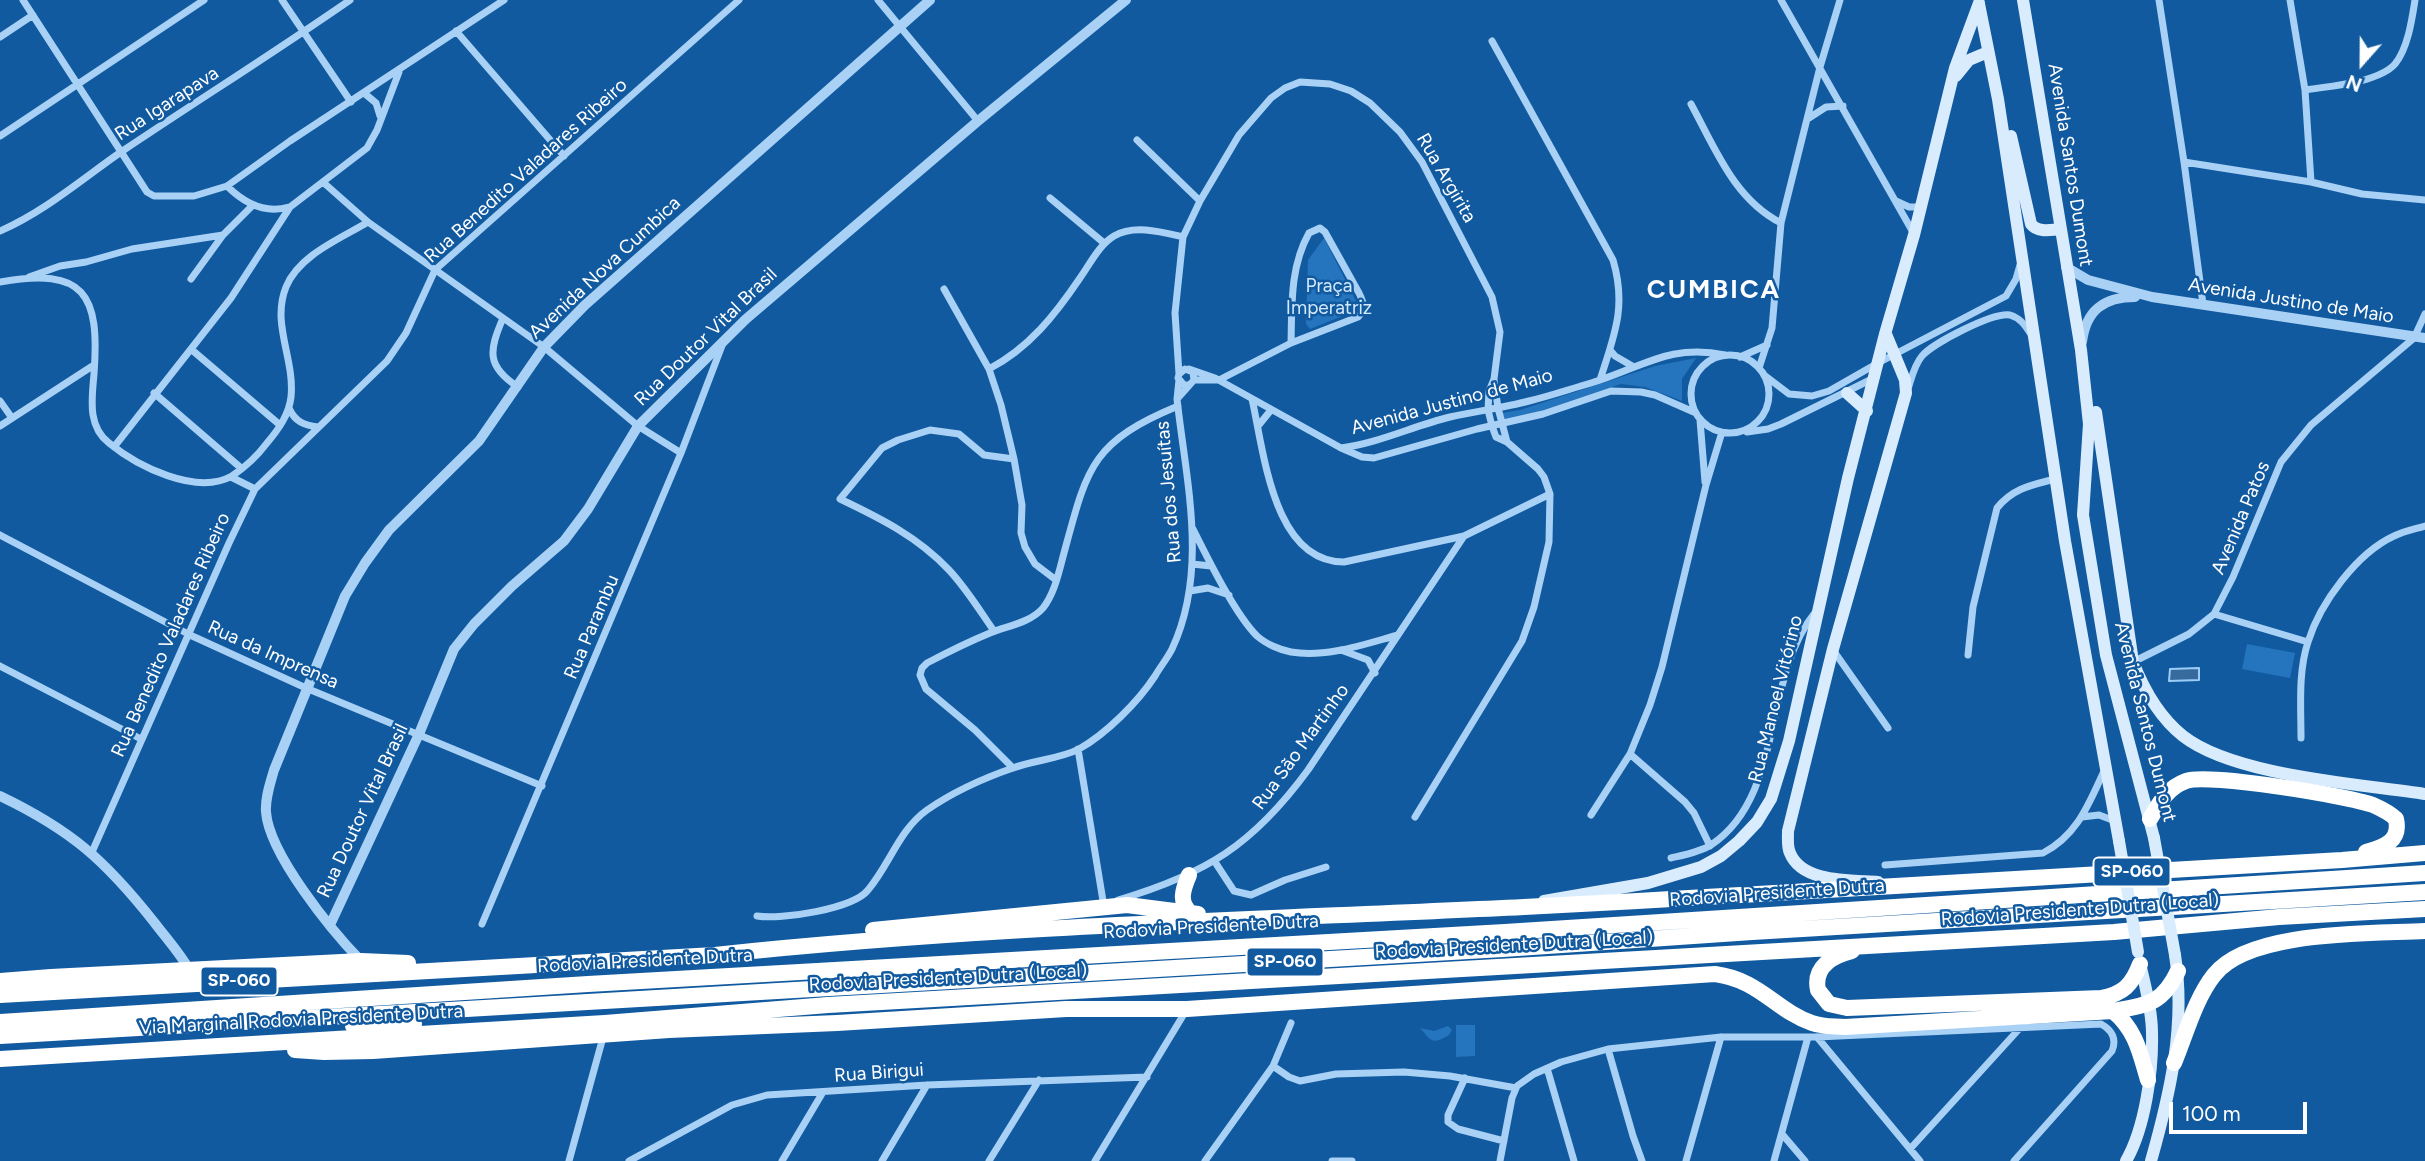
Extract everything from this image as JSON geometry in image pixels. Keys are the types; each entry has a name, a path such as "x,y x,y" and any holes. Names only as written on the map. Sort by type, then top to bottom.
{"highway":[{"path":"2150,819 2172,788 2189,780 2214,779 2372,805 2390,813 2396,819 2396,836 2391,842 2381,848 2342,860"},
{"name":"Rodovia Presidente Dutra","path":"0,995 715,956 831,943 1250,917 1523,907 2425,853"},
{"name":"Rodovia Presidente Dutra","path":"0,1022 588,984 1505,932 2425,873"},
{"path":"1189,875 1183,902 1185,909 1191,913"},
{"name":"Rodovia Presidente Dutra","path":"0,1035 144,1029 667,996 1503,949 2425,892"},
{"path":"715,956 731,946 744,944 1104,906 1127,905 1250,917"},
{"name":"Rodovia Presidente Dutra (Local)","path":"605,1023 828,1005 2114,932 2279,916 2425,909"},
{"path":"2174,1063 2206,986 2228,961 2280,942 2326,936 2425,931"},
{"path":"1878,944 1837,956 1822,966 1816,982 1823,998 1829,1004 1847,1007 2101,998 2113,996 2128,987 2139,958"},
{"path":"0,981 51,976 361,961 467,964 479,970"},
{"path":"254,1045 312,1052 373,1051 669,1030 1066,1009 1187,1009 1715,974 1733,976 1754,986 1796,1015 1822,1026 1845,1027 2113,1011 2149,1005 2162,997 2172,985 2176,963"},
{"path":"1176,986 1242,996 1358,997"},
{"path":"2113,1011 2133,1032 2148,1080"},
{"path":"144,1029 171,1032 573,1017 605,1023"},
{"name":"Via Marginal Rodovia Presidente Dutra","path":"0,1059 605,1023"}],"main road":[{"name":"Avenida Santos Dumont","path":"2023,0 2086,390 2089,445 2083,514 2106,655 2150,819 2176,963 2180,1010 2174,1063 2155,1158"},
{"name":"Avenida Santos Dumont","path":"1979,2 1998,99 2055,479 2149,1005 2152,1032 2148,1080 2139,1131 2126,1161"},
{"name":"Rua Manoel Vitórino","path":"1523,907 1563,896 1648,883 1678,875 1721,856 1757,822 1771,799 1885,334 1914,235 1958,54 1979,2"},
{"name":"Rua Manoel Vitórino","path":"1952,82 1969,60 1988,52"},
{"path":"1998,99 2013,144 2031,224 2035,229 2061,229"},
{"path":"1885,334 1905,380 1906,393 1832,649 1791,809 1788,831 1790,854 1812,874 1827,879 1923,884"},
{"path":"2086,390 2095,408 2133,662 2154,705 2183,736 2205,750 2233,761 2276,771 2425,794"},
{"path":"1847,393 1867,411"}],"street":[{"path":"23,0 147,192 154,196 194,196 228,186 289,141 504,0"},
{"path":"0,136 204,0"},
{"path":"282,0 351,102"},
{"name":"Rua Igarapava","path":"0,231 50,203 350,0"},
{"name":"Rua Benedito Valadares Ribeiro","path":"92,852 229,543 256,489 355,394 397,349 435,270 739,0"},
{"path":"878,0 978,121"},
{"name":"Avenida Nova Cumbica","path":"330,925 279,854 270,834 266,812 267,792 306,688 345,596 365,562 389,530 479,441 544,347 585,305 930,0"},
{"name":"Rua Doutor Vital Brasil","path":"330,925 419,734 454,649 474,624 512,586 564,541 588,509 638,426 725,339 978,121 1126,0"},
{"path":"1781,0 1914,235"},
{"path":"1759,368 1768,345 1774,311 1781,223 1820,67 1840,0"},
{"path":"2159,0 2203,304"},
{"path":"2290,0 2305,90 2311,182"},
{"path":"2305,90 2366,79 2395,64 2404,46 2415,0"},
{"path":"0,37 33,15"},
{"path":"456,31 564,156"},
{"path":"1492,41 1613,260 1620,283 1619,310 1600,380"},
{"path":"114,447 231,298 290,207 367,148 377,130 400,70"},
{"name":"Rua Argirita","path":"1183,237 1200,201 1239,135 1264,105 1285,88 1300,82 1330,84 1370,103 1401,132 1422,162 1492,297 1500,332 1494,379 1507,442"},
{"path":"363,93 376,103 380,117"},
{"path":"1691,104 1742,193 1759,210 1781,223"},
{"path":"1808,119 1826,107 1843,106"},
{"path":"1137,140 1200,201"},
{"path":"2184,162 2311,182 2362,194 2425,200"},
{"path":"324,183 368,222 544,347 638,426 681,453"},
{"path":"228,186 253,205 271,210 290,207"},
{"path":"1050,198 1104,243"},
{"path":"1895,201 1909,207 1921,207"},
{"path":"191,279 223,235 253,205"},
{"path":"0,282 48,279 73,285 86,297 92,311 93,419 97,430 114,447 156,473 175,478 199,482 231,477 261,450 289,408 292,375 281,324 285,288 297,268 307,259 368,222"},
{"path":"1183,373 1184,385 1219,380 1291,343 1358,317 1364,309 1359,293 1325,232 1320,228 1309,233 1306,238 1295,270 1291,343"},
{"path":"989,369 1008,359 1033,339 1104,243 1115,235 1126,231 1162,232 1183,237"},
{"path":"25,279 60,266 132,249 223,235"},
{"name":"Rua dos Jesuítas","path":"757,916 793,916 855,900 867,892 894,847 926,811 956,792 1013,768 1078,749 1122,716 1149,685 1171,650 1190,591 1192,564 1192,527 1178,402 1183,373 1175,344 1175,313 1183,237"},
{"path":"1706,485 1698,417 1690,397 1692,382 1707,362 1725,355 1740,357 1759,368 1777,387 1789,394 1812,396 1847,382 1878,362 2006,296 2016,279 2022,259"},
{"name":"Avenida Justino de Maio","path":"2066,267 2088,280 2151,297 2420,338"},
{"path":"944,289 989,369 1001,405 1022,505 1023,542 1035,564 1056,580"},
{"name":"Avenida Justino de Maio","path":"2081,350 2087,321 2100,306 2119,297 2151,297"},
{"name":"Avenida Patos","path":"2133,662 2189,634 2214,614 2233,577 2281,462 2311,425 2420,338 2425,313"},
{"path":"1906,393 1917,362 1930,348 1995,316 2018,318 2034,338"},
{"path":"503,318 493,344 493,361 502,377 518,387"},
{"name":"Rua Parambu","path":"482,924 681,453 725,339"},
{"path":"1740,357 1768,345"},
{"path":"192,350 280,425"},
{"path":"1610,350 1634,367"},
{"name":"Avenida Justino de Maio","path":"1340,449 1448,418 1527,402 1600,380 1655,358 1685,351 1725,355"},
{"path":"0,426 94,365"},
{"path":"1183,373 1193,372 1191,383"},
{"path":"1183,373 1219,380 1340,449"},
{"path":"1740,432 1757,423 1765,413 1769,389 1764,375"},
{"path":"1698,417 1713,430 1722,432 1768,429 1874,378"},
{"name":"Rua Argirita","path":"1492,426 1488,410 1489,391 1494,379"},
{"name":"Rua dos Jesuítas","path":"1178,402 1191,383"},
{"name":"Avenida Justino de Maio","path":"1340,449 1362,457 1384,457 1543,414 1611,391 1655,395 1698,417"},
{"path":"154,393 241,468"},
{"path":"1252,399 1273,491 1283,519 1308,552 1320,559 1344,562 1464,536 1550,494"},
{"path":"0,401 12,418"},
{"path":"1013,768 975,730 926,688 920,675 927,663 1033,616 1042,608 1056,580 1080,491 1098,457 1116,439 1178,402"},
{"path":"289,408 300,422 318,427"},
{"path":"1258,426 1271,410"},
{"path":"1415,817 1522,641 1534,607 1549,542 1550,494 1544,477 1507,442 1496,437 1492,426"},
{"path":"995,631 950,571 924,547 897,528 840,499 882,448 930,430 959,434 984,456 1014,459"},
{"path":"1591,815 1630,754 1650,705 1722,432"},
{"path":"231,477 256,489"},
{"path":"1968,655 1973,607 1997,508 2017,489 2055,479"},
{"path":"2301,738 2301,682 2308,642 2327,603 2363,558 2394,536 2425,526"},
{"path":"1192,527 1211,566 1250,628 1267,643 1290,652 1305,653 1341,649 1398,635"},
{"name":"Rua da Imprensa","path":"0,535 190,635 306,688 542,786"},
{"name":"Rua São Martinho","path":"1104,906 1189,875 1215,862 1262,826 1286,799 1375,673 1464,536"},
{"path":"1192,564 1211,566"},
{"path":"1190,591 1208,588 1230,596"},
{"path":"1671,858 1710,846 1732,828 1755,786 1793,649 1804,627 1817,610"},
{"path":"2214,614 2308,642"},
{"path":"1341,649 1368,660 1375,673"},
{"path":"1832,649 1888,729"},
{"path":"0,666 141,739"},
{"path":"1078,749 1104,906"},
{"path":"1630,754 1685,802 1694,813 1710,846"},
{"path":"1885,865 2043,853 2064,840 2082,817 2106,766"},
{"path":"0,796 65,831 92,852 122,882 190,971"},
{"path":"2082,817 2099,815 2116,822"},
{"path":"1215,862 1234,891 1251,895 1285,880 1326,867"},
{"path":"330,925 361,961"},
{"path":"339,962 343,942"},
{"path":"1095,1161 1187,1009"},
{"path":"1205,1161 1273,1066 1291,1023"},
{"path":"1273,1066 1300,1081 1362,1071 1404,1072 1516,1088 1547,1068 1608,1049 1721,1037 1817,1037 2101,1024 2108,1028 2115,1044 2112,1051 2014,1161"},
{"path":"1910,1149 2020,1027"},
{"path":"1686,1161 1721,1037"},
{"path":"1774,1161 1808,1037"},
{"path":"1817,1037 1920,1161"},
{"path":"569,1161 602,1041"},
{"path":"1608,1049 1642,1161"},
{"path":"1547,1068 1574,1161"},
{"name":"Rua Birigui","path":"629,1161 732,1105 767,1095 927,1085 1147,1077"},
{"path":"1465,1079 1448,1115 1448,1122 1458,1129 1504,1141"},
{"path":"989,1161 1040,1080"},
{"path":"882,1161 927,1085"},
{"path":"1500,1161 1516,1088"},
{"path":"782,1161 823,1092"},
{"path":"1782,1134 1805,1161"},
{"path":"1332,1161 1352,1161"}],"green space":[{"name":"Praça Imperatriz","path":"1324,238 1360,309 1310,329 1306,324 1308,260"},
{"path":"1696,358 1682,379 1682,401 1645,387 1621,384 1523,417 1502,420 1502,413 1520,410 1655,366"},
{"path":"2247,644 2295,653 2290,678 2242,669"},
{"path":"1456,1025 1475,1025 1475,1056 1456,1057"},
{"path":"1448,1026 1452,1030 1449,1035 1435,1041 1420,1028 1434,1031"}],"shaded area":[{"path":"2199,668 2199,680 2169,681 2170,669"}],"district":[{"name":"CUMBICA","path":"1714,290"}]}
